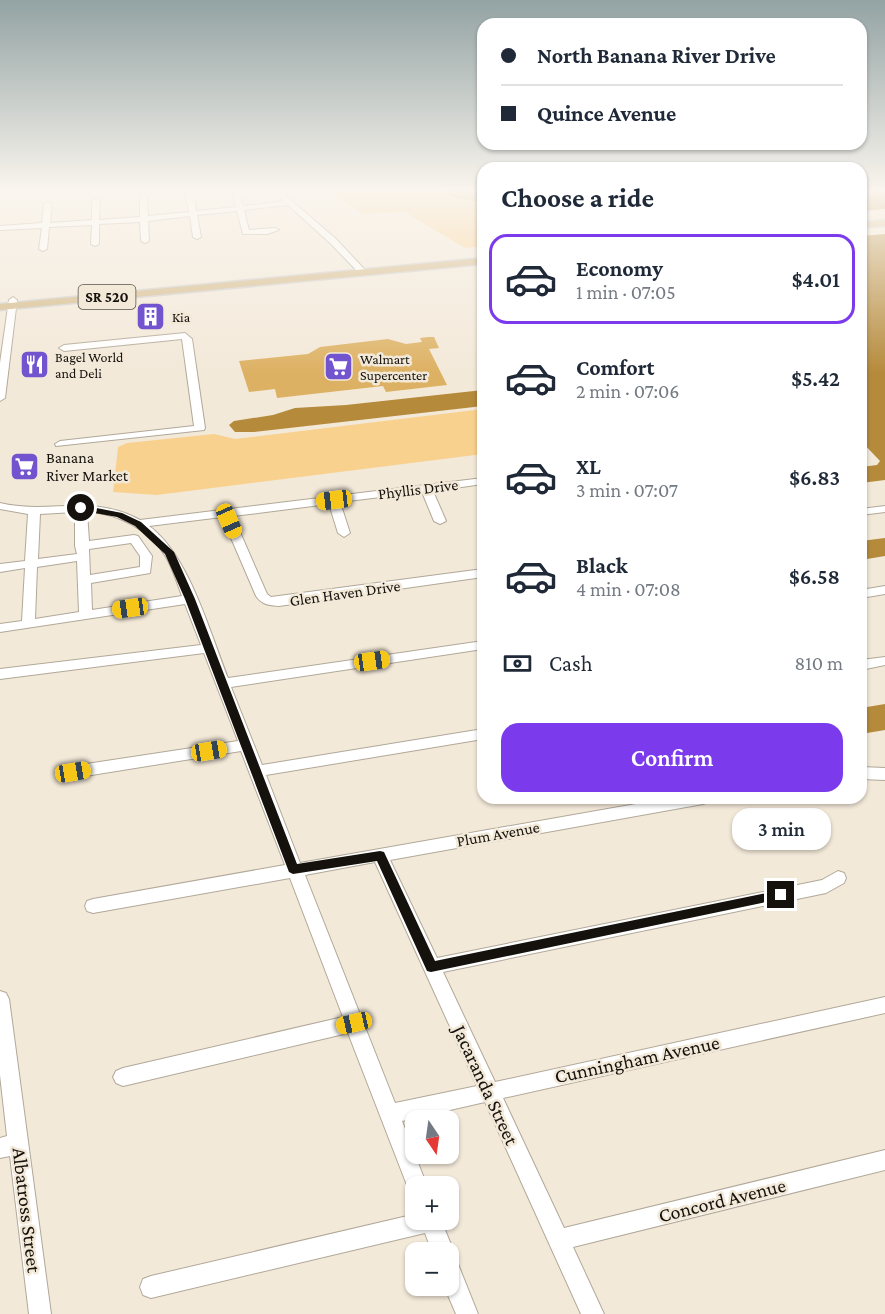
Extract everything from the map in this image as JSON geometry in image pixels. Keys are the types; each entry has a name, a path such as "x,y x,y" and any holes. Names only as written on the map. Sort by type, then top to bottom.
{"main road":[{"name":"SR 520","path":"361,270 477,256"},
{"name":"SR 520","path":"0,307 13,303 361,270 477,261"},
{"name":"SR 520","path":"0,301 13,303"}],"street":[{"path":"340,250 361,270"},
{"path":"0,398 13,303"},
{"path":"60,444 200,428 187,339 181,336 64,348"},
{"name":"Phyllis Drive","path":"138,524 477,482"},
{"path":"426,488 440,521"},
{"path":"334,500 344,533"},
{"path":"0,506 12,510 34,512 81,508 119,515 138,524 169,552 190,599 413,1176"},
{"path":"81,508 86,614"},
{"path":"867,511 885,508"},
{"path":"28,624 34,512"},
{"name":"Glen Haven Drive","path":"225,514 262,596 268,601 279,602 477,574"},
{"path":"0,568 31,564 134,539 146,556 146,570 84,580"},
{"path":"867,593 885,590"},
{"path":"0,628 190,599"},
{"path":"222,684 477,646"},
{"path":"0,674 208,648"},
{"path":"867,664 885,661"},
{"path":"256,771 477,735"},
{"path":"73,772 246,745"},
{"path":"867,773 885,774"},
{"name":"Plum Avenue","path":"93,906 669,804"},
{"name":"Jacaranda Street","path":"380,855 593,1314"},
{"path":"431,967 826,886 838,878"},
{"name":"Albatross Street","path":"0,999 9,1146 40,1314"},
{"name":"Cunningham Avenue","path":"390,1114 885,1005"},
{"path":"123,1077 354,1023"},
{"name":"Concord Avenue","path":"558,1240 885,1160"},
{"path":"152,1287 405,1226"},
{"path":"459,1294 467,1314"}],"shaded area":[{"path":"867,250 885,250 885,480 867,482 867,466 877,465 880,461 867,447"},
{"path":"477,391 477,407 254,432 235,432 229,425 234,421 273,415 295,408 346,405"},
{"path":"477,410 477,455 157,495 113,492 118,447 127,443 214,434 235,439"},
{"path":"885,538 885,556 867,559 867,540"},
{"path":"885,704 885,730 867,733 867,707"}],"building":[{"name":"Kia","path":"163,307 162,327 145,329 139,309"},
{"name":"Walmart Supercenter","path":"434,337 439,348 429,349 447,385 386,392 383,386 277,398 275,389 249,392 239,361 308,354 320,347 388,339 406,344 422,342 420,338"},
{"name":"Banana River Market","path":"35,460 34,470 15,472 16,462"}],"place":[{"name":"Kia","path":"151,317"},
{"name":"Bagel World and Deli","path":"34,365"},
{"name":"Walmart Supercenter","path":"339,367"},
{"name":"Banana River Market","path":"25,466"}],"route":[{"path":"81,508 104,510 138,524 169,552 190,599 293,869 380,855 431,967 781,895"}]}
